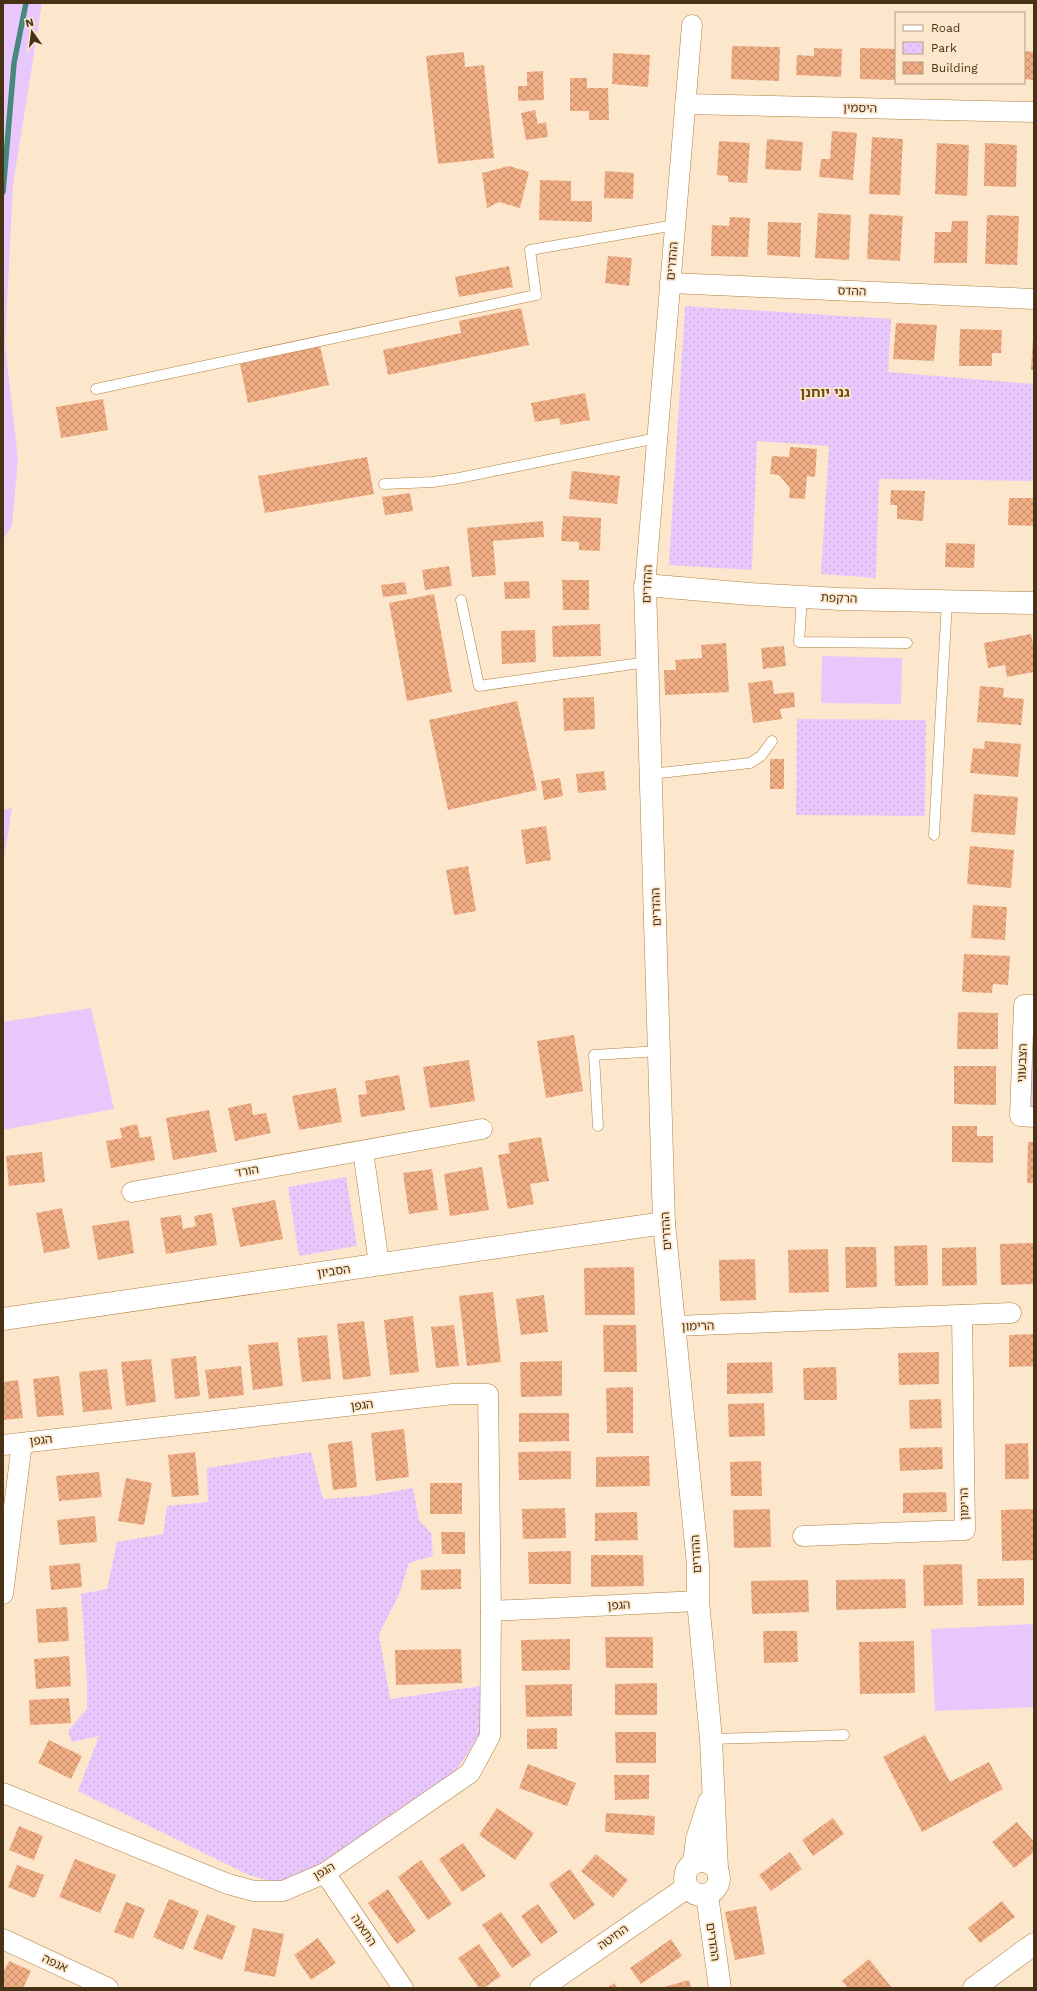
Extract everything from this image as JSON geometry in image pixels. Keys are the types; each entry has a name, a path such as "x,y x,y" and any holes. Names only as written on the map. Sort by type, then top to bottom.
{"main road":[{"name":"הרקפת","path":"645,585 802,597 1034,603"},
{"name":"ההדרים","path":"645,585 664,1223 698,1565 698,1602 711,1739 717,1869"},
{"name":"הסביון","path":"3,1319 664,1223"},
{"name":"ההדרים","path":"694,1863 697,1839 713,1789"},
{"path":"707,1862 717,1869 719,1883 715,1890 697,1892 684,1878 688,1866 694,1863 707,1862"},
{"name":"ההדרים","path":"697,1892 720,1988"},
{"name":"החיטה","path":"541,1988 697,1892"},
{"path":"974,1988 1033,1944"}],"street":[{"name":"ההדרים","path":"645,585 692,25"},
{"name":"היסמין","path":"685,104 1034,112"},
{"name":"ההדס","path":"670,284 1034,299"},
{"name":"הצבעוני","path":"1034,1005 1024,1005 1020,1116 1034,1117"},
{"name":"הורד","path":"132,1192 482,1129"},
{"path":"363,1150 379,1264"},
{"name":"הרימון","path":"674,1326 1011,1313"},
{"name":"הרימון","path":"803,1536 965,1530 962,1315"},
{"name":"הגפן","path":"3,1594 12,1444 453,1394 488,1394 491,1611 490,1736 470,1773 325,1873 283,1891 254,1891 228,1884 3,1793"},
{"name":"הגפן","path":"491,1611 698,1602"},
{"name":"התאנה","path":"325,1873 402,1988"},
{"name":"אנפה","path":"3,1939 108,1988"}],"lane":[{"path":"96,389 536,295 530,250 675,225"},
{"path":"384,484 433,482 459,478 657,438"},
{"path":"802,597 799,642 907,643"},
{"path":"461,600 479,686 648,662"},
{"path":"934,835 947,601"},
{"path":"651,774 750,763 761,756 772,741"},
{"path":"598,1126 594,1055 659,1050"},
{"path":"711,1739 844,1735"}],"green space":[{"path":"3,3 42,3 13,185 5,344 18,459 12,526 3,539"},
{"path":"685,306 891,319 888,372 1034,384 1034,481 879,479 876,578 821,574 829,446 757,441 752,570 669,565"},
{"path":"822,656 902,658 901,704 821,703"},
{"path":"797,719 926,720 925,816 796,815"},
{"path":"12,808 3,864 3,810"},
{"path":"91,1008 114,1109 3,1130 3,1022"},
{"path":"1033,1014 1034,1107 1029,1107"},
{"path":"346,1177 357,1246 299,1256 288,1187"},
{"path":"311,1452 323,1499 367,1496 413,1488 419,1520 431,1533 433,1556 409,1563 399,1595 379,1634 390,1699 481,1686 481,1732 454,1774 318,1867 278,1883 249,1875 78,1791 99,1736 72,1742 68,1731 87,1709 87,1681 81,1594 107,1589 117,1542 163,1534 167,1506 208,1502 207,1468"},
{"path":"1034,1624 1034,1707 935,1711 931,1629"}],"building":[{"path":"732,46 780,47 779,81 731,79"},
{"path":"814,48 842,49 841,77 796,75 797,55 814,56"},
{"path":"860,48 895,49 895,80 860,79"},
{"path":"1025,51 1034,52 1034,80 1025,79"},
{"path":"464,52 465,67 484,65 494,158 438,164 426,56"},
{"path":"613,53 650,55 648,87 612,84"},
{"path":"543,71 544,100 518,101 518,86 527,86 527,72"},
{"path":"570,78 587,78 587,88 608,88 609,120 589,120 589,111 570,111"},
{"path":"535,110 538,124 546,122 548,137 526,140 521,113"},
{"path":"832,131 857,133 853,180 819,177 821,159 830,159"},
{"path":"872,137 903,139 900,195 869,194"},
{"path":"767,139 803,142 801,171 765,169"},
{"path":"719,141 750,143 747,183 728,182 728,176 717,175"},
{"path":"937,143 969,145 967,196 935,194"},
{"path":"985,143 1017,145 1016,187 984,186"},
{"path":"509,166 529,172 520,208 499,202 487,208 482,173"},
{"path":"605,171 634,173 633,199 604,198"},
{"path":"540,180 571,181 571,201 592,201 592,222 539,220"},
{"path":"818,213 851,215 849,260 815,258"},
{"path":"869,214 903,216 900,261 867,259"},
{"path":"987,215 1019,216 1017,265 985,264"},
{"path":"730,217 750,218 748,257 711,256 712,225 729,226"},
{"path":"952,221 968,221 967,263 934,263 935,232 951,232"},
{"path":"768,222 801,223 800,257 767,255"},
{"path":"608,256 632,258 629,286 605,283"},
{"path":"509,266 513,287 459,297 455,277"},
{"path":"521,308 529,345 388,375 383,350 461,333 459,321"},
{"path":"896,323 937,325 934,361 893,359"},
{"path":"960,329 1002,330 1001,353 992,353 992,366 959,366"},
{"path":"1033,338 1034,370 1031,370"},
{"path":"320,346 329,385 248,403 240,364"},
{"path":"585,393 590,420 561,425 559,418 535,422 531,403"},
{"path":"103,399 108,430 61,438 56,407"},
{"path":"790,447 817,449 815,477 807,476 805,499 789,498 790,488 779,475 770,474 772,456 789,457"},
{"path":"367,457 374,494 265,513 258,476"},
{"path":"572,471 620,476 617,504 569,499"},
{"path":"891,490 925,491 923,521 897,519 897,505 890,505"},
{"path":"410,493 413,511 385,515 382,497"},
{"path":"1009,498 1034,498 1034,526 1008,525"},
{"path":"563,516 601,518 600,551 579,550 579,542 561,541"},
{"path":"543,521 544,537 493,541 496,575 472,577 467,528"},
{"path":"946,543 975,544 974,568 945,567"},
{"path":"449,566 452,586 425,590 422,570"},
{"path":"562,580 589,580 589,610 563,610"},
{"path":"529,581 530,598 505,599 504,582"},
{"path":"405,582 407,594 383,597 381,585"},
{"path":"434,594 452,692 407,701 389,603"},
{"path":"600,624 601,656 553,657 552,626"},
{"path":"535,630 536,662 502,664 501,631"},
{"path":"1031,634 1034,648 1034,672 1007,677 1005,665 988,668 984,643"},
{"path":"726,643 729,692 665,695 664,670 676,670 675,660 702,658 701,645"},
{"path":"784,646 786,666 763,669 761,648"},
{"path":"772,680 774,694 794,692 795,707 780,709 782,719 753,723 748,683"},
{"path":"980,686 1004,688 1003,697 1024,699 1021,725 977,722"},
{"path":"594,697 595,729 564,731 563,698"},
{"path":"517,701 537,790 448,810 429,720"},
{"path":"985,741 1021,744 1018,777 970,773 973,748 984,749"},
{"path":"770,759 784,759 784,789 770,789"},
{"path":"604,771 606,790 578,793 576,774"},
{"path":"560,778 563,796 544,800 541,781"},
{"path":"974,794 1018,797 1015,835 971,832"},
{"path":"546,826 551,860 526,864 521,830"},
{"path":"970,846 1014,850 1011,888 967,884"},
{"path":"468,866 476,911 454,915 446,870"},
{"path":"973,905 1007,907 1005,940 971,938"},
{"path":"964,954 1010,956 1008,985 993,984 992,993 962,992"},
{"path":"958,1012 998,1013 998,1049 957,1049"},
{"path":"574,1035 583,1091 546,1098 537,1041"},
{"path":"469,1060 475,1101 430,1108 423,1067"},
{"path":"954,1066 996,1066 996,1105 954,1104"},
{"path":"399,1075 405,1110 361,1117 358,1095 367,1094 365,1081"},
{"path":"336,1088 342,1122 299,1130 292,1096"},
{"path":"251,1103 253,1115 266,1113 271,1133 235,1141 228,1108"},
{"path":"209,1110 217,1152 173,1160 166,1118"},
{"path":"137,1124 140,1138 151,1136 155,1160 111,1168 106,1141 122,1138 120,1128"},
{"path":"952,1126 977,1126 977,1136 993,1136 993,1163 952,1162"},
{"path":"541,1137 549,1181 530,1184 534,1204 508,1209 498,1155 510,1153 508,1143"},
{"path":"1028,1142 1034,1142 1034,1183 1027,1183"},
{"path":"42,1152 45,1182 9,1186 6,1156"},
{"path":"482,1167 489,1210 450,1216 444,1174"},
{"path":"432,1169 438,1210 409,1214 403,1173"},
{"path":"275,1200 283,1239 240,1247 232,1208"},
{"path":"62,1208 70,1248 44,1253 36,1213"},
{"path":"212,1213 217,1245 166,1254 160,1218 181,1215 183,1229 196,1226 194,1216"},
{"path":"129,1220 134,1253 98,1260 92,1226"},
{"path":"1033,1243 1034,1284 1001,1285 1000,1244"},
{"path":"927,1245 928,1285 895,1286 894,1246"},
{"path":"845,1247 876,1247 877,1287 846,1288"},
{"path":"976,1247 977,1285 942,1286 942,1248"},
{"path":"828,1249 829,1292 789,1293 788,1250"},
{"path":"755,1259 756,1300 720,1301 719,1260"},
{"path":"634,1267 635,1315 585,1315 584,1268"},
{"path":"493,1292 501,1362 467,1366 459,1296"},
{"path":"544,1295 548,1332 521,1335 516,1299"},
{"path":"413,1316 419,1372 390,1375 384,1320"},
{"path":"364,1321 371,1376 343,1380 337,1324"},
{"path":"454,1325 459,1366 436,1368 431,1327"},
{"path":"603,1325 636,1325 637,1372 604,1372"},
{"path":"1034,1334 1034,1366 1009,1367 1009,1335"},
{"path":"327,1335 331,1379 302,1382 297,1338"},
{"path":"278,1342 283,1386 253,1390 248,1345"},
{"path":"939,1352 939,1384 899,1385 898,1353"},
{"path":"196,1356 200,1396 175,1399 171,1359"},
{"path":"151,1359 156,1402 126,1406 121,1362"},
{"path":"562,1361 562,1396 521,1397 520,1362"},
{"path":"772,1362 773,1393 727,1394 727,1363"},
{"path":"241,1366 244,1395 209,1399 205,1370"},
{"path":"836,1367 837,1400 804,1400 803,1368"},
{"path":"107,1369 112,1409 83,1412 79,1372"},
{"path":"59,1376 64,1415 37,1417 33,1379"},
{"path":"18,1380 23,1418 3,1420 3,1382"},
{"path":"633,1387 633,1433 607,1433 606,1388"},
{"path":"941,1399 942,1428 910,1429 909,1400"},
{"path":"764,1403 765,1436 729,1437 728,1404"},
{"path":"519,1413 569,1413 569,1441 519,1442"},
{"path":"404,1429 409,1477 376,1481 371,1433"},
{"path":"352,1441 357,1487 333,1490 328,1444"},
{"path":"1028,1443 1029,1479 1005,1479 1005,1444"},
{"path":"942,1447 943,1469 900,1471 899,1448"},
{"path":"571,1451 571,1479 519,1480 518,1452"},
{"path":"195,1452 199,1495 172,1497 168,1455"},
{"path":"649,1456 650,1486 596,1487 596,1457"},
{"path":"761,1461 762,1496 731,1496 730,1462"},
{"path":"99,1472 102,1497 59,1501 56,1476"},
{"path":"126,1478 152,1483 144,1525 118,1521"},
{"path":"430,1483 462,1483 462,1514 430,1514"},
{"path":"946,1492 947,1512 903,1513 903,1493"},
{"path":"565,1508 566,1538 523,1539 522,1509"},
{"path":"770,1509 771,1547 734,1548 733,1510"},
{"path":"1034,1509 1034,1560 1002,1561 1001,1510"},
{"path":"637,1512 638,1540 595,1541 595,1513"},
{"path":"95,1516 97,1542 60,1545 57,1520"},
{"path":"441,1532 465,1532 465,1554 442,1554"},
{"path":"571,1551 571,1584 529,1584 528,1552"},
{"path":"591,1555 643,1555 644,1586 591,1587"},
{"path":"80,1563 82,1587 51,1590 49,1566"},
{"path":"962,1564 963,1605 924,1606 923,1565"},
{"path":"461,1569 461,1589 421,1590 421,1570"},
{"path":"1024,1578 1024,1605 978,1606 977,1579"},
{"path":"905,1579 906,1608 836,1610 836,1580"},
{"path":"808,1580 809,1612 752,1614 751,1581"},
{"path":"67,1607 69,1641 38,1643 36,1609"},
{"path":"763,1631 797,1631 798,1662 764,1663"},
{"path":"605,1637 653,1637 653,1668 606,1668"},
{"path":"570,1639 570,1670 522,1671 521,1640"},
{"path":"914,1641 915,1693 860,1694 859,1642"},
{"path":"461,1649 462,1683 396,1685 395,1650"},
{"path":"69,1656 71,1686 36,1689 34,1659"},
{"path":"657,1683 657,1715 615,1715 615,1684"},
{"path":"572,1684 572,1716 526,1717 525,1685"},
{"path":"69,1698 71,1723 30,1725 29,1700"},
{"path":"557,1728 557,1749 527,1749 527,1729"},
{"path":"615,1732 656,1732 656,1763 616,1763"},
{"path":"925,1735 950,1782 989,1762 1003,1789 922,1832 883,1757"},
{"path":"49,1740 82,1756 71,1779 38,1763"},
{"path":"528,1764 576,1783 567,1806 519,1788"},
{"path":"614,1775 649,1775 649,1799 615,1800"},
{"path":"497,1808 534,1833 515,1860 479,1835"},
{"path":"606,1813 655,1816 654,1835 605,1832"},
{"path":"833,1818 844,1834 813,1856 802,1840"},
{"path":"1017,1822 1034,1842 1034,1852 1014,1868 992,1842"},
{"path":"19,1826 43,1836 34,1860 9,1850"},
{"path":"463,1843 486,1876 462,1892 439,1859"},
{"path":"790,1852 802,1869 771,1891 759,1875"},
{"path":"596,1854 628,1880 613,1898 581,1871"},
{"path":"75,1859 116,1875 100,1913 59,1897"},
{"path":"421,1860 452,1904 428,1920 398,1877"},
{"path":"17,1865 44,1875 35,1898 8,1887"},
{"path":"570,1869 595,1905 574,1920 549,1884"},
{"path":"388,1889 416,1931 397,1944 368,1903"},
{"path":"169,1899 199,1911 183,1950 153,1937"},
{"path":"1002,1901 1015,1917 980,1943 968,1928"},
{"path":"126,1902 145,1909 133,1939 114,1932"},
{"path":"538,1904 558,1932 541,1944 521,1916"},
{"path":"756,1906 765,1954 735,1960 725,1912"},
{"path":"501,1912 531,1955 512,1968 482,1925"},
{"path":"207,1914 236,1926 222,1960 193,1949"},
{"path":"253,1928 284,1934 275,1977 244,1971"},
{"path":"318,1938 336,1963 311,1980 294,1955"},
{"path":"671,1939 682,1956 641,1984 630,1968"},
{"path":"479,1944 501,1976 484,1988 479,1988 458,1958"},
{"path":"869,1959 892,1988 848,1988 842,1981"},
{"path":"9,1961 31,1971 23,1988 3,1988 3,1973"},
{"path":"689,1980 691,1988 664,1988 664,1987"},
{"path":"614,1983 618,1988 607,1988"}],"waterway":[{"path":"3,192 14,63 26,3"}],"district":[{"name":"גני יוחנן","path":"825,392"}]}
